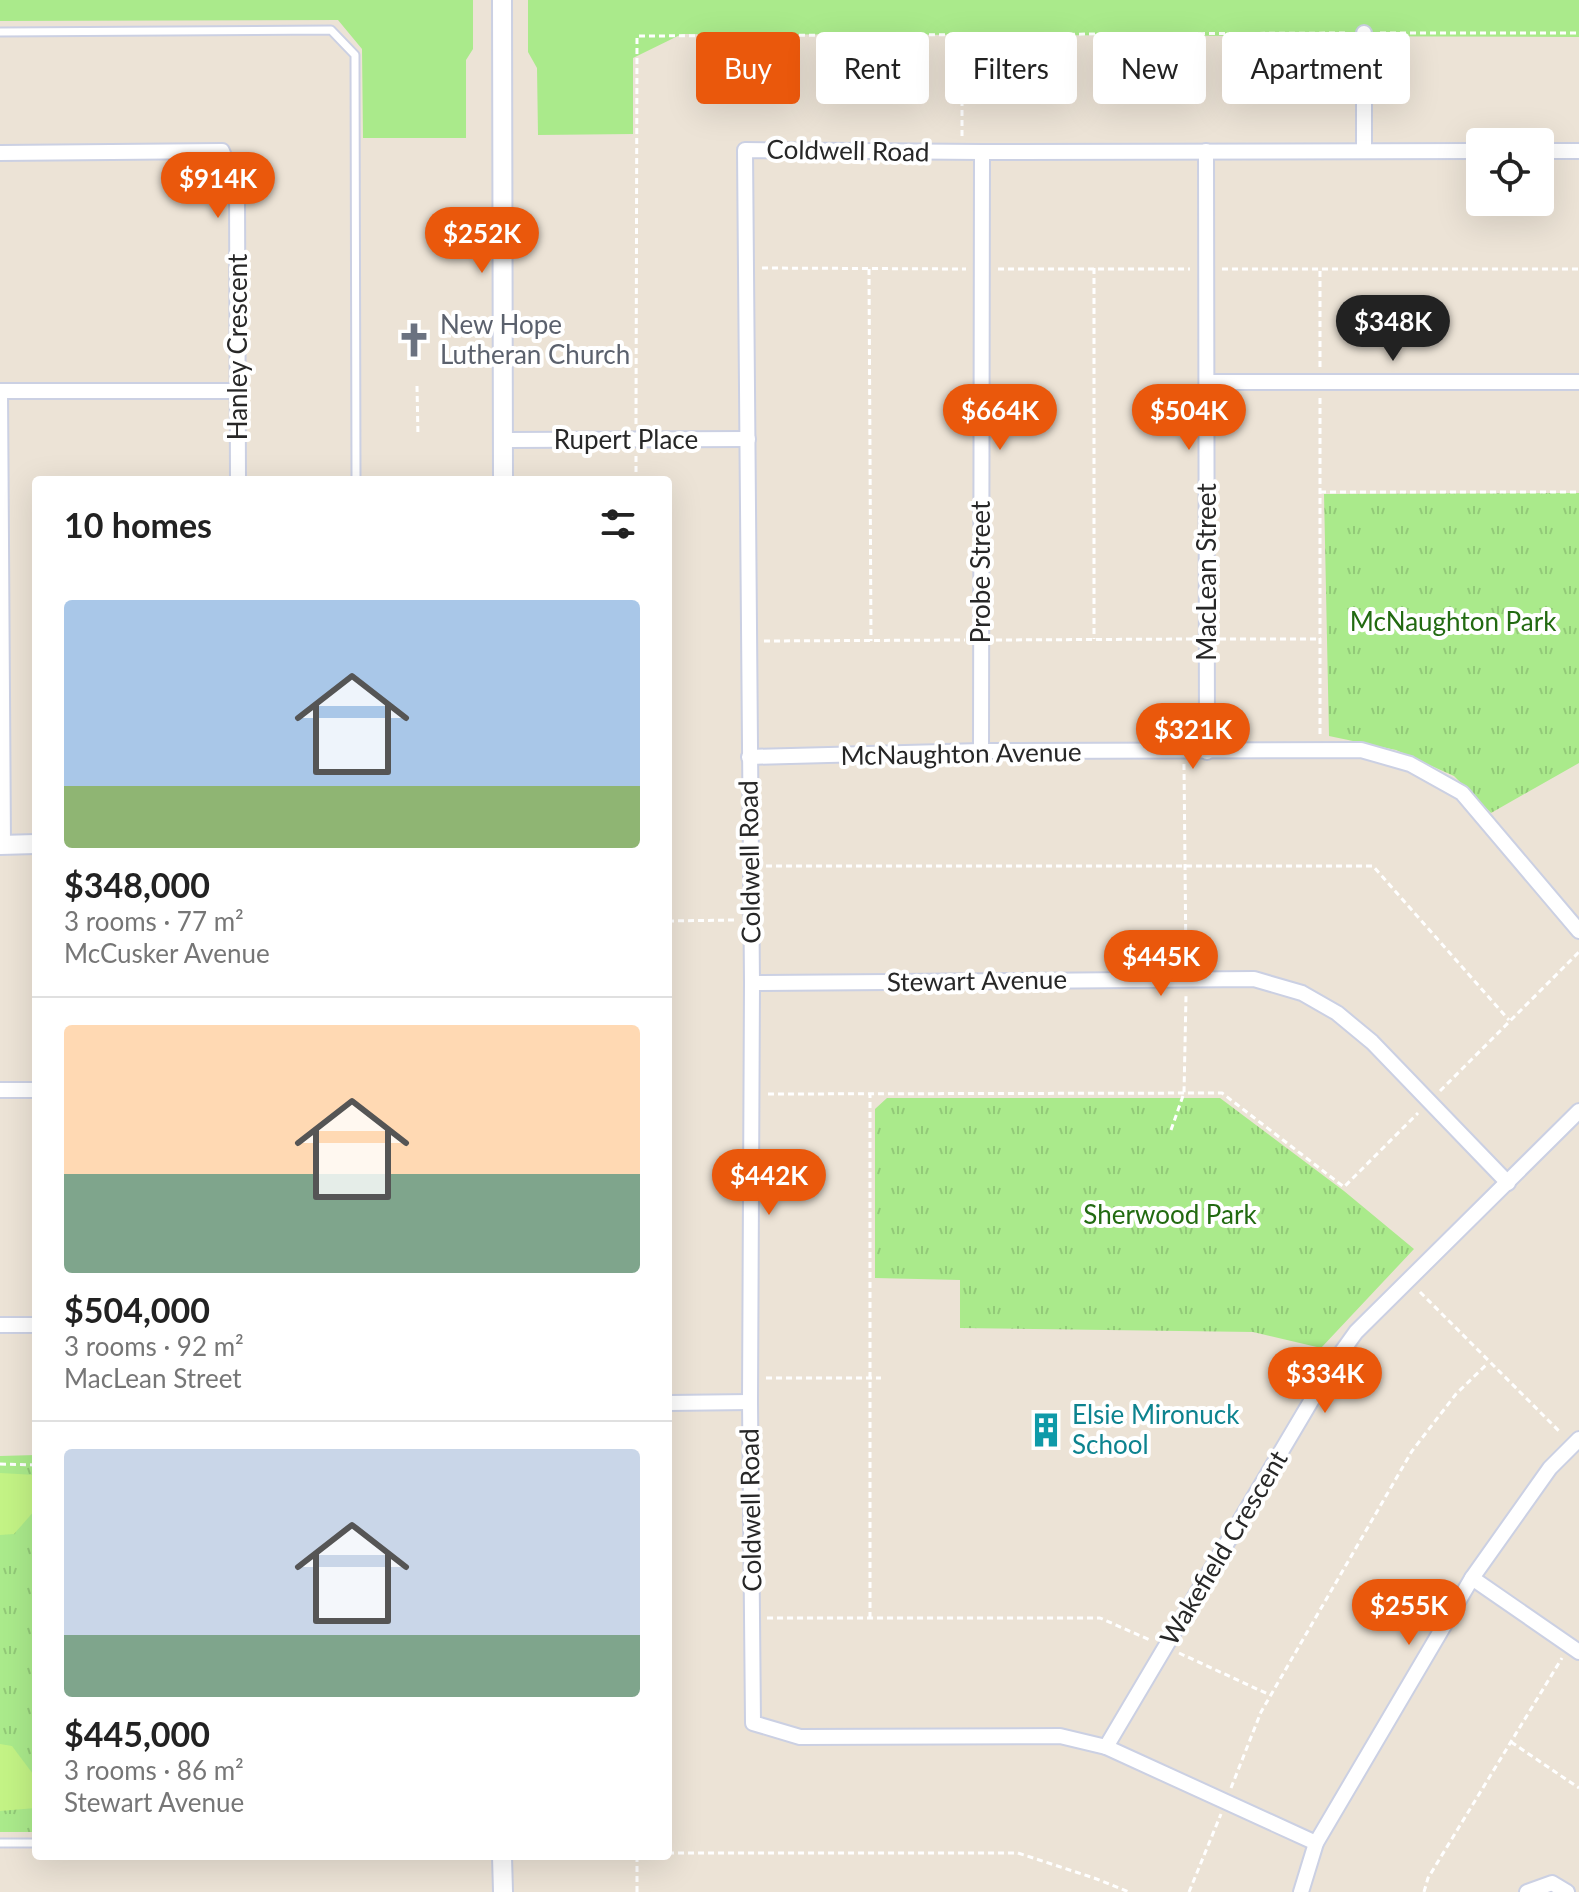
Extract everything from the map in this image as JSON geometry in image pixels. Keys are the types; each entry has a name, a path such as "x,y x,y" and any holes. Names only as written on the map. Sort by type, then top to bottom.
{"street":[{"path":"502,0 503,476"},
{"path":"1364,104 1364,151"},
{"name":"Coldwell Road","path":"1316,1843 1106,1747 1060,1736 800,1737 753,1723 750,1402 752,983 745,150 1466,151"},
{"name":"Hanley Crescent","path":"0,153 222,151 237,189 238,476"},
{"name":"MacLean Street","path":"1206,151 1207,752"},
{"path":"1554,151 1579,151"},
{"name":"Probe Street","path":"981,751 982,152"},
{"path":"1208,382 1579,382"},
{"path":"32,844 1,845 0,391 238,391"},
{"name":"Rupert Place","path":"504,440 748,439"},
{"name":"McNaughton Avenue","path":"749,757 981,751 1361,750 1410,764 1462,793 1579,931"},
{"name":"Stewart Avenue","path":"752,983 1254,979 1302,993 1337,1013 1372,1042 1508,1183"},
{"path":"0,1090 32,1090"},
{"name":"Wakefield Crescent","path":"1106,1747 1333,1364 1356,1332 1579,1111"},
{"path":"0,1325 32,1325"},
{"path":"672,1403 750,1402"},
{"path":"1301,1892 1316,1843 1472,1578 1550,1468 1576,1442"},
{"path":"1472,1578 1574,1648"},
{"path":"502,1860 503,1892"},
{"path":"1527,1892 1552,1883 1567,1892"}],"lane":[{"path":"0,32 331,30 355,55 356,476"},
{"path":"0,1843 32,1843"}],"path":[{"path":"1077,34 1222,33"},
{"path":"1410,33 1579,33"},
{"path":"636,476 637,36 945,34"},
{"path":"962,104 962,152"},
{"path":"746,268 1579,269"},
{"path":"1094,268 1094,639"},
{"path":"869,269 871,641"},
{"path":"1320,269 1320,751"},
{"path":"445,336 503,336"},
{"path":"417,386 418,436"},
{"path":"1320,492 1579,492"},
{"path":"749,641 1321,639"},
{"path":"1171,1130 1184,1093 1184,752"},
{"path":"750,866 1373,866 1509,1021"},
{"path":"672,921 751,920"},
{"path":"751,1094 1222,1093 1344,1187 1579,952"},
{"path":"870,1093 870,1618"},
{"path":"1409,1280 1488,1363 1576,1442"},
{"path":"1189,1892 1270,1695 1412,1451 1456,1394 1488,1363"},
{"path":"750,1378 881,1378"},
{"path":"0,1464 32,1465"},
{"path":"752,1618 1100,1618 1270,1695"},
{"path":"1424,1892 1428,1878 1511,1742 1574,1648"},
{"path":"1511,1742 1579,1788"},
{"path":"672,1853 1018,1853 1129,1892"},
{"path":"637,1860 637,1892"}],"green space":[{"path":"0,0 473,0 473,49 466,60 466,138 363,138 362,49 338,20 0,21"},
{"path":"528,0 1579,0 1579,37 1410,36 1410,32 1222,32 1222,36 1206,36 1206,32 1093,32 1093,35 1077,35 1077,32 945,32 945,35 929,35 929,32 816,32 816,34 696,32 682,34 633,58 633,134 538,135 537,68 528,52"},
{"name":"McNaughton Park","path":"1579,493 1579,763 1491,813 1454,776 1396,750 1329,736 1324,494"},
{"name":"Sherwood Park","path":"887,1098 1220,1098 1344,1191 1414,1249 1321,1348 1253,1332 960,1328 960,1280 875,1278 875,1109"},
{"path":"32,1455 32,1832 0,1832 0,1456"},
{"path":"0,1473 32,1475 32,1514 14,1534 0,1535"},
{"path":"0,1744 12,1746 32,1773 32,1808 0,1811"}],"place":[{"name":"New Hope Lutheran Church","path":"414,340"},
{"name":"Elsie Mironuck School","path":"1046,1430"}]}
